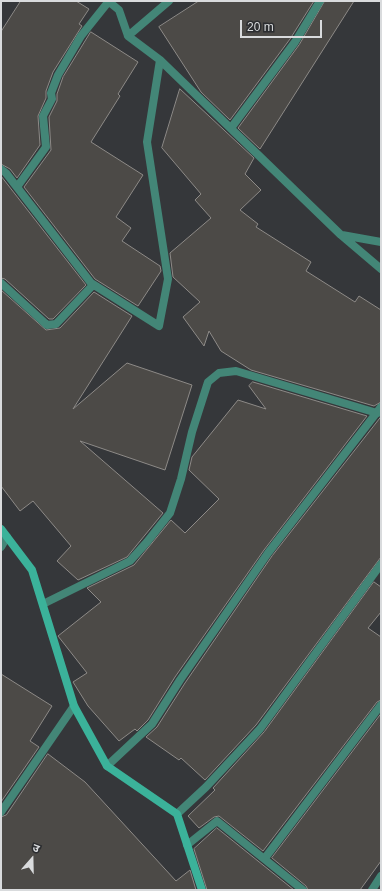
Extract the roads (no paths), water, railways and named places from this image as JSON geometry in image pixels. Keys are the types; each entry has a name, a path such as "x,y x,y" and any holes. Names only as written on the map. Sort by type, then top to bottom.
{"street":[{"path":"17,187 46,147 43,116 52,99 51,93 58,75 81,36 108,1 119,10 128,36 160,60 341,235 381,269"},
{"path":"128,36 169,1"},
{"path":"231,128 295,42 320,1"},
{"path":"1,169 6,173 93,284 159,326 168,279 147,142 160,60"},
{"path":"341,235 381,242"},
{"path":"1,283 47,325 56,324 93,284"},
{"path":"42,604 130,561 170,513 181,479 192,432 208,382 219,373 236,371 379,410 268,553 180,680 152,724 107,766"},
{"path":"1,529 32,570 74,706 107,766 177,814 202,890"},
{"path":"1,547 7,537"},
{"path":"177,814 206,787 260,729 381,564"},
{"path":"265,858 381,705"},
{"path":"1,812 74,706"},
{"path":"187,845 217,821 303,890"},
{"path":"372,890 381,876"}]}
